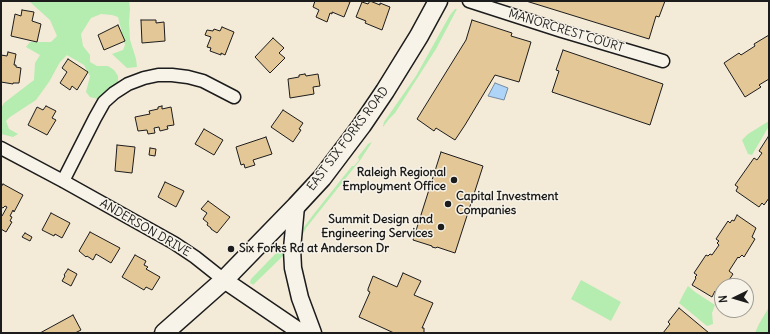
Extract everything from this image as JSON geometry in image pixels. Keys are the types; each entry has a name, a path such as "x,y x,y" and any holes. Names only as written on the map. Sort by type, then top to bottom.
{"main road":[{"name":"EAST SIX FORKS ROAD","path":"164,333 224,280 322,178 362,125 403,63 438,1"}],"street":[{"name":"MANORCREST COURT","path":"469,1 663,61"},
{"path":"63,181 104,102 114,92 128,84 158,75 172,75 203,81 234,97"},
{"name":"ANDERSON DRIVE","path":"1,148 174,243 224,280 302,333"},
{"path":"296,206 292,249 293,268 300,298 313,333"}],"green space":[{"path":"129,1 130,40 137,67 127,68 112,54 123,50 125,45 118,17 101,14 91,18 81,34 83,46 90,55 90,62 97,66 108,66 114,70 118,76 118,83 98,99 90,97 86,92 90,76 84,65 67,55 60,62 49,82 36,100 6,121 9,129 18,134 13,137 1,134 1,108 4,103 34,80 35,63 40,55 26,47 30,42 51,42 57,36 50,20 30,2"},
{"path":"455,9 457,9 436,49 395,113 383,127 384,122 416,76 450,15"},
{"path":"769,121 769,126 752,155 748,154 742,140 748,134"},
{"path":"372,142 361,159 306,228 300,242 300,236 304,227 352,166 354,166 359,160 358,157 368,144"},
{"path":"285,244 286,253 253,285 250,283 251,279"},
{"path":"581,280 621,302 611,321 571,299"},
{"path":"688,286 714,304 712,313 713,324 707,326 679,303"},
{"path":"769,307 769,333 755,333 759,324"}],"water":[{"path":"495,83 508,88 504,100 488,96"}],"building":[{"path":"315,1 350,2 344,17 332,12 332,14 330,13 327,22 316,17 319,10 313,7"},
{"path":"370,1 390,7 382,30 365,23 366,21 356,17 362,2 368,4"},
{"path":"526,1 665,1 659,17 656,16 649,39"},
{"path":"22,10 34,12 32,21 41,24 37,42 11,36 15,14 21,16"},
{"path":"141,20 156,20 156,23 164,22 165,41 142,43"},
{"path":"472,20 512,33 511,36 531,42 519,82 495,75 455,140 436,128 434,131 417,119 466,40"},
{"path":"118,25 125,41 104,50 98,35"},
{"path":"222,27 234,32 225,55 210,51 211,48 207,47 211,37 205,35 207,30 213,31 214,29 220,31"},
{"path":"769,35 769,79 759,85 761,87 745,97 724,63 739,53 741,55 755,46 754,44"},
{"path":"273,38 284,48 279,53 285,58 270,73 255,57"},
{"path":"563,50 663,84 650,125 552,92 559,71 556,70"},
{"path":"8,52 16,54 14,65 21,68 19,83 13,84 1,82 1,55 7,56"},
{"path":"68,59 88,72 77,90 72,86 70,90 60,83 67,72 62,68"},
{"path":"305,74 306,76 318,74 320,86 313,87 314,94 290,98 288,79"},
{"path":"46,106 56,111 52,118 56,120 47,135 28,125 37,107 43,110"},
{"path":"162,106 162,109 171,107 174,125 167,126 168,129 160,131 159,127 154,128 155,133 148,134 147,130 138,131 135,117 150,114 149,111 158,109 158,107"},
{"path":"283,110 303,123 299,129 301,130 293,142 271,127"},
{"path":"204,129 223,140 214,155 195,144"},
{"path":"266,137 272,154 253,160 255,165 245,168 244,164 241,165 236,147"},
{"path":"768,137 769,198 764,205 762,203 759,207 736,191 738,187 735,185 754,158 757,160 762,153 759,151"},
{"path":"117,145 135,147 132,173 115,171"},
{"path":"150,148 156,149 155,156 149,155"},
{"path":"441,152 483,166 455,253 413,240"},
{"path":"165,182 184,191 176,207 158,197"},
{"path":"3,184 23,195 14,212 13,210 10,216 12,217 10,221 12,222 6,232 1,229 1,216 7,207 1,207 1,187"},
{"path":"208,201 230,217 217,233 207,225 208,223 203,219 207,213 201,209"},
{"path":"51,213 70,223 62,238 42,230"},
{"path":"737,215 756,228 752,237 755,239 744,257 742,255 739,258 738,257 729,271 733,274 730,278 714,278 714,293 712,297 692,285 697,275 694,273 706,255 712,255 719,245 717,243 719,241 716,239 728,221 730,223 732,220 734,221"},
{"path":"90,232 120,248 111,263 96,254 93,260 87,256 86,257 79,251"},
{"path":"25,233 32,237 30,241 22,237"},
{"path":"135,255 146,261 144,265 148,267 146,269 160,277 152,290 146,287 144,290 122,277"},
{"path":"68,269 77,274 71,286 62,281"},
{"path":"403,273 421,281 414,295 433,303 422,328 424,328 424,333 394,333 359,317 370,292 368,289 373,276 397,287"},
{"path":"679,308 709,333 663,333 670,324 668,322"},
{"path":"73,315 81,330 75,333 40,333"}],"place":[{"name":"Raleigh Regional Employment Office","path":"454,180"},
{"name":"Capital Investment Companies","path":"448,204"},
{"name":"Summit Design and Engineering Services","path":"441,227"},
{"name":"Six Forks Rd at Anderson Dr","path":"231,249"}]}
